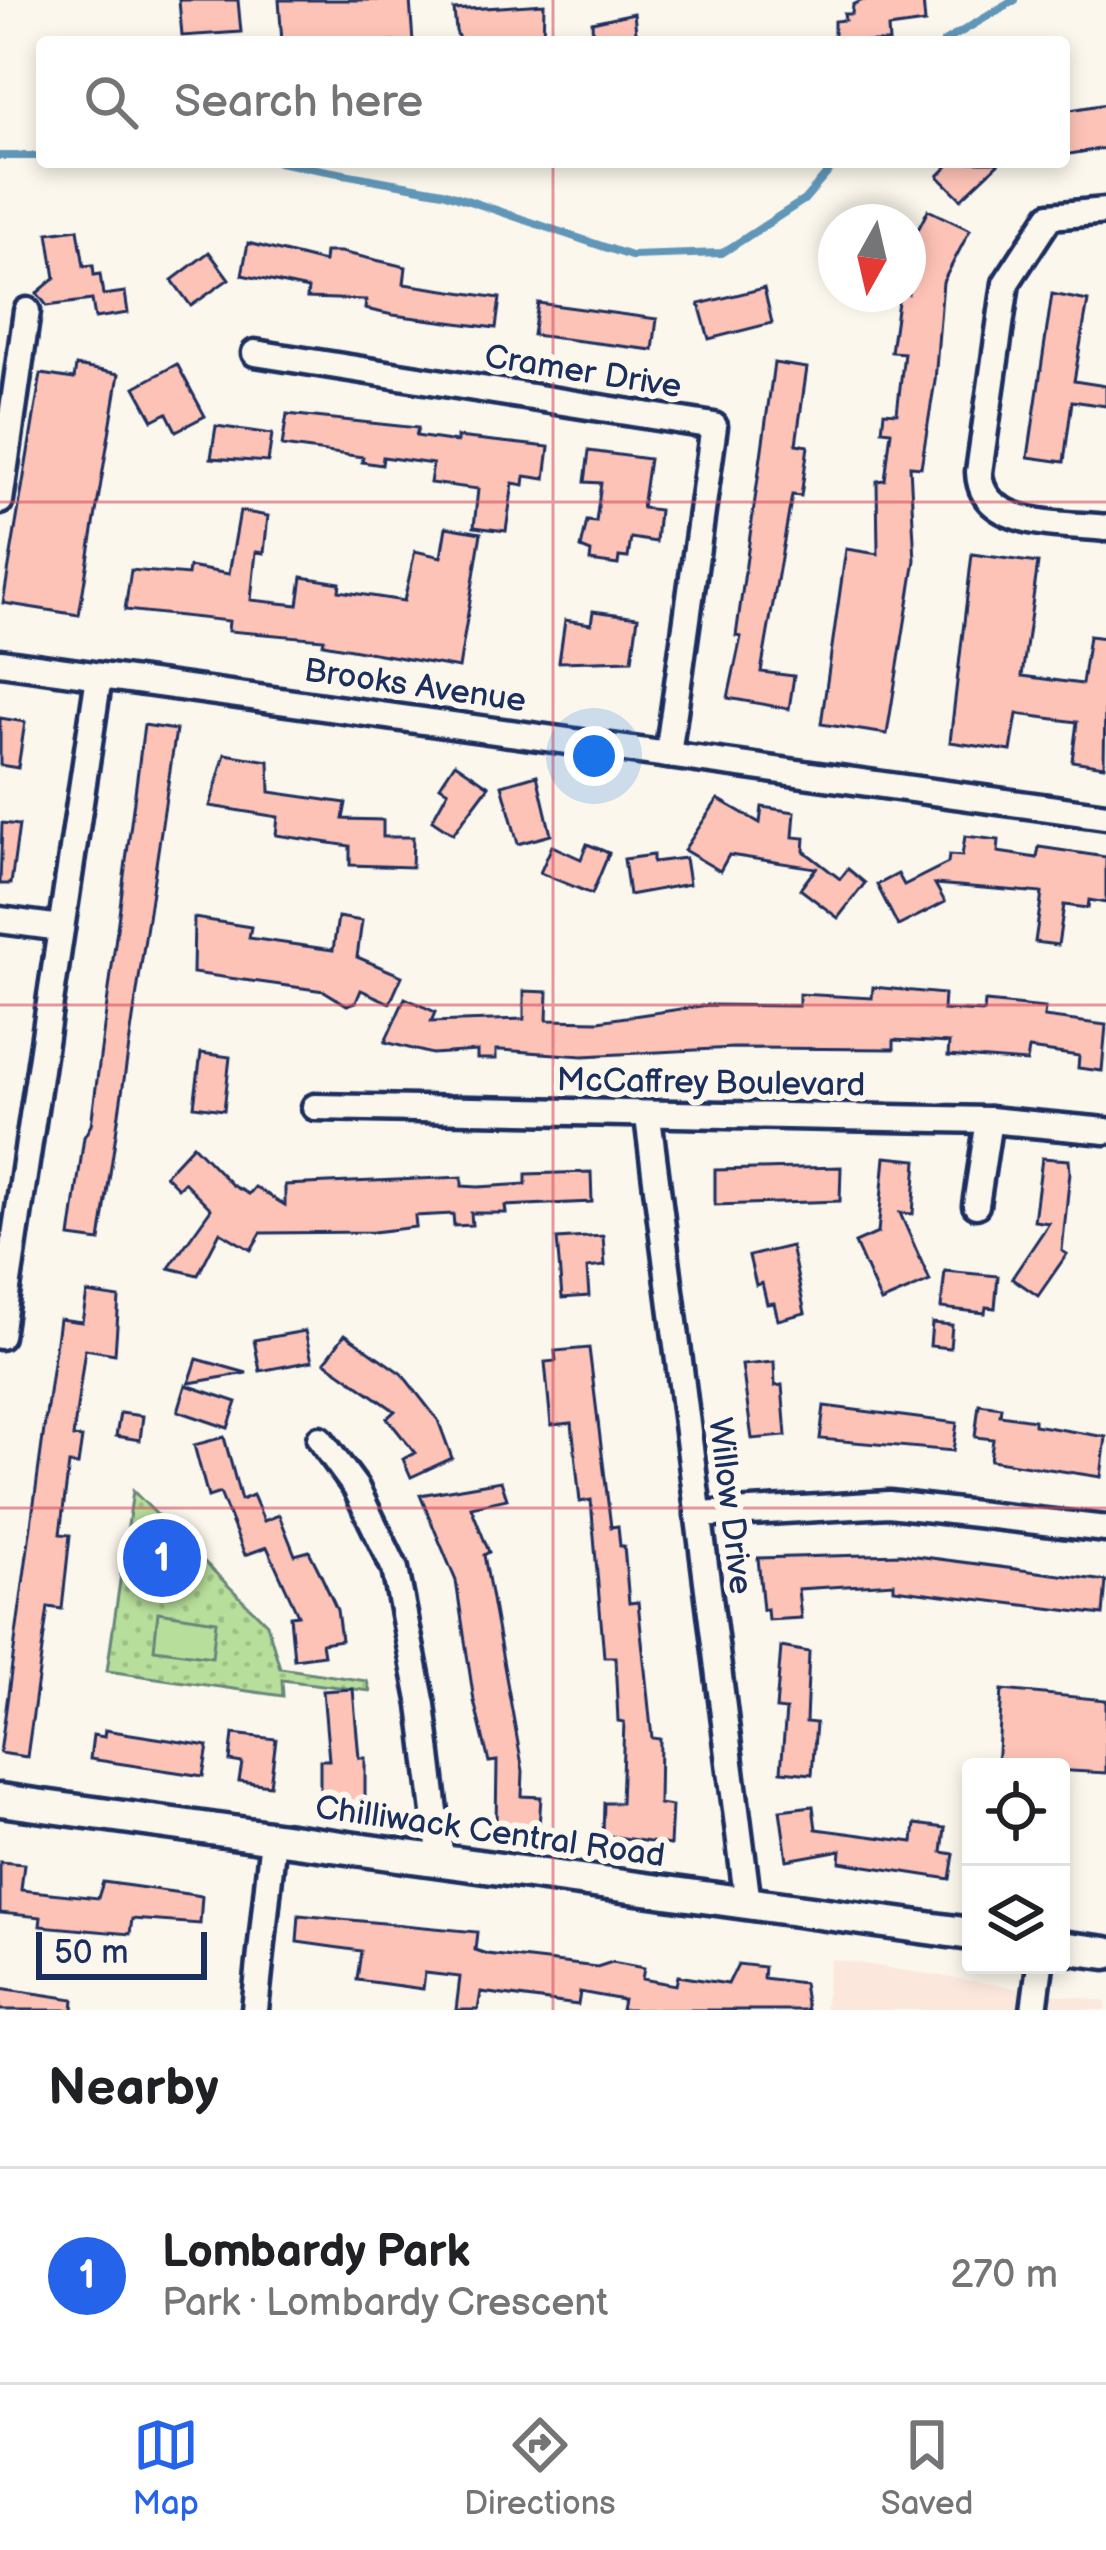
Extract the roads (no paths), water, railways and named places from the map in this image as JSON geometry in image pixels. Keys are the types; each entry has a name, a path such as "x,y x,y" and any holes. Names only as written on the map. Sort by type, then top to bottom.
{"street":[{"path":"1106,211 1050,216 1006,283 979,472 986,499 1007,514 1106,528"},
{"path":"0,501 27,310"},
{"name":"Cramer Drive","path":"255,353 714,426 668,755"},
{"name":"Brooks Avenue","path":"0,662 1106,816"},
{"path":"0,1336 99,676"},
{"path":"0,920 61,928"},
{"name":"McCaffrey Boulevard","path":"314,1107 989,1120 1106,1131"},
{"name":"Willow Drive","path":"648,1117 748,1904"},
{"path":"976,1204 989,1120"},
{"path":"320,1439 356,1488 395,1569 422,1705 441,1861"},
{"path":"698,1515 889,1504 1106,1529"},
{"name":"Chilliwack Central Road","path":"0,1799 962,1933"},
{"path":"255,2010 273,1838"},
{"path":"1070,1948 1106,1953"},
{"path":"1034,2010 1039,1974"}],"waterway":[{"path":"954,36 1015,0"},
{"path":"0,156 36,156"},
{"path":"311,168 443,192 631,256 722,253 804,200 832,168"}],"place":[{"name":"Lombardy Park","path":"162,1558"}]}
